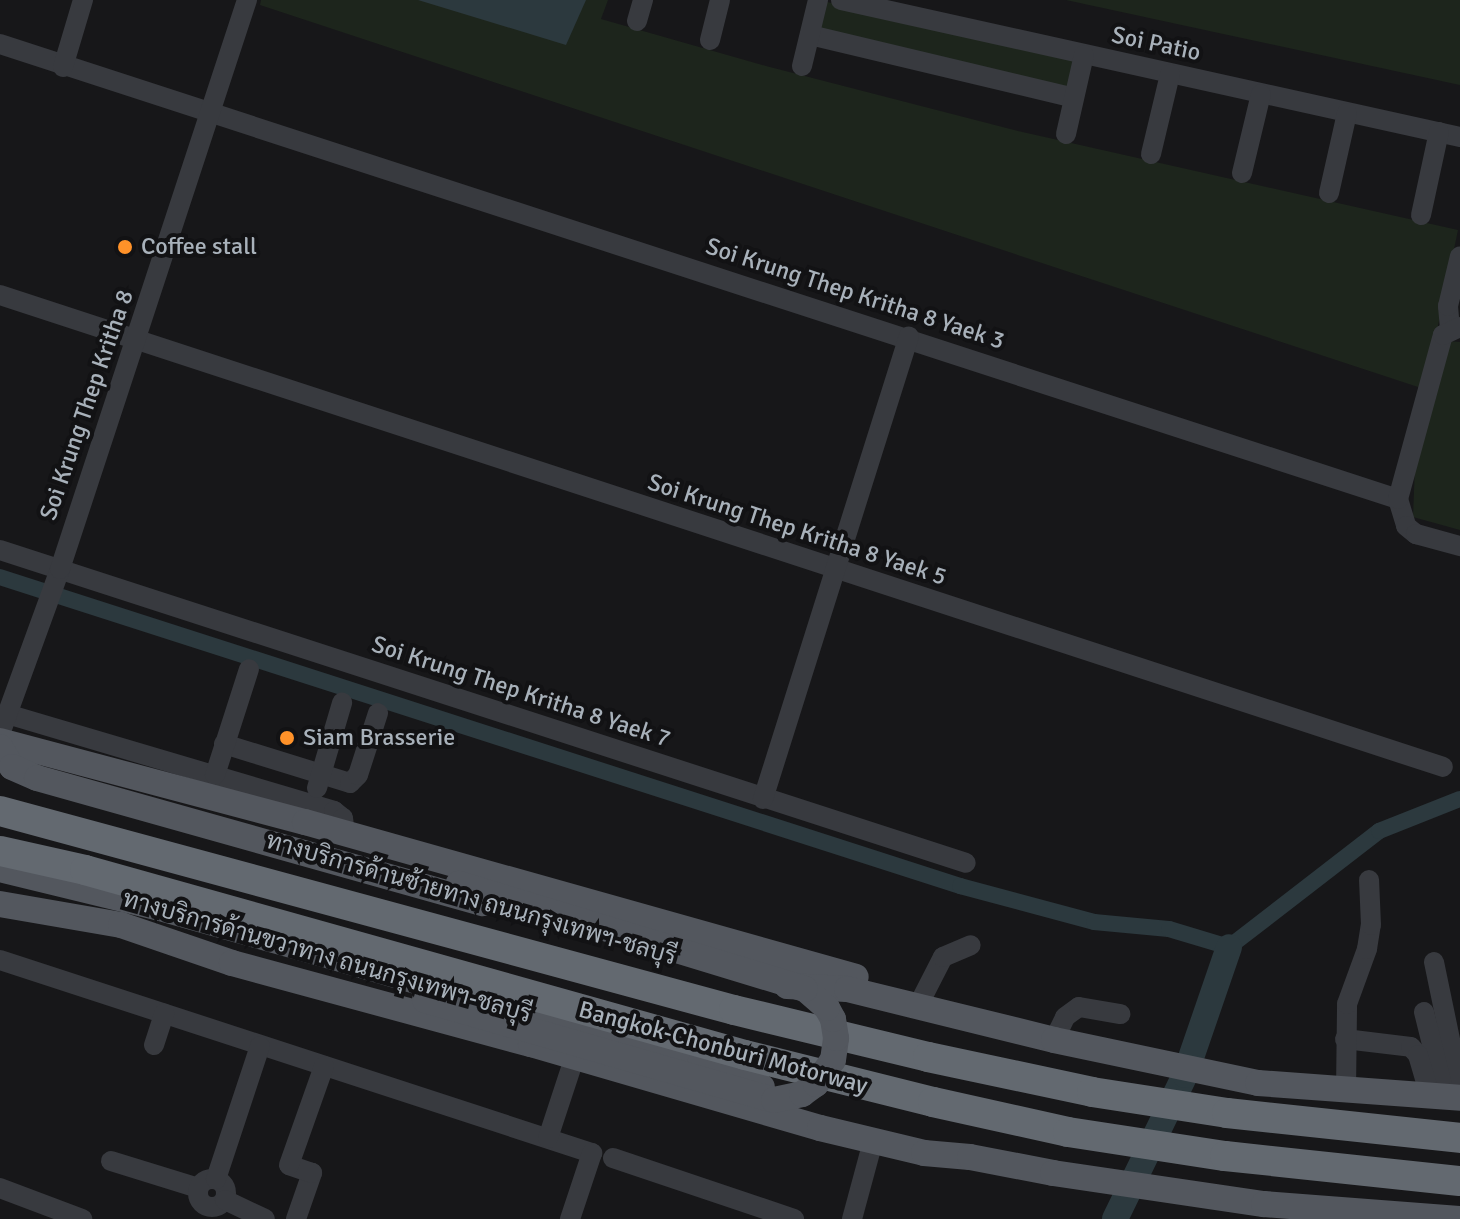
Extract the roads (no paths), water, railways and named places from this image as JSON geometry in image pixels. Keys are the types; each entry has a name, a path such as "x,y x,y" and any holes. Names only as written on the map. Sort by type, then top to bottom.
{"highway":[{"name":"Bangkok-Chonburi Motorway","path":"0,811 734,1010 1092,1092 1227,1113 1460,1138"},
{"name":"Bangkok-Chonburi Motorway","path":"0,851 85,870 745,1055 1068,1132 1225,1156 1460,1181"}],"main road":[{"name":"ทางบริการด้านซ้ายทาง ถนนกรุงเทพฯ-ชลบุรี","path":"0,741 227,801 308,813 345,834 922,998 958,1015"},
{"name":"ทางบริการด้านซ้ายทาง ถนนกรุงเทพฯ-ชลบุรี","path":"0,747 12,767 37,778 787,986 833,987 1054,1040 1258,1083 1346,1091 1449,1095"},
{"path":"28,747 27,765 37,778"},
{"path":"157,811 154,797 165,784"},
{"path":"121,925 275,957 774,1100 802,1094 816,1084 833,1060 836,1038 833,1019 827,1008 805,989 296,834 227,801"},
{"name":"ทางบริการด้านขวาทาง ถนนกรุงเทพฯ-ชลบุรี","path":"0,869 160,908 700,1064 742,1078 807,1110 924,1139 970,1157"},
{"name":"ทางบริการด้านขวาทาง ถนนกรุงเทพฯ-ชลบุรี","path":"0,904 121,925 205,956 924,1153 970,1157 1265,1212 1460,1219"}],"street":[{"path":"63,67 83,0"},
{"name":"Soi Krung Thep Kritha 8","path":"0,734 58,573 212,115 247,0"},
{"path":"637,21 643,0"},
{"path":"710,40 720,0"},
{"path":"802,66 818,0"},
{"name":"Soi Patio","path":"841,0 1460,137"},
{"path":"810,35 1074,98"},
{"name":"Soi Krung Thep Kritha 8 Yaek 3","path":"0,44 63,67 909,337 1398,499"},
{"path":"1066,134 1084,55"},
{"path":"1151,154 1170,74"},
{"path":"1242,173 1261,94"},
{"path":"1329,193 1347,113"},
{"path":"1421,215 1439,132"},
{"path":"1460,256 1448,306 1455,328 1443,335 1398,499 1406,526 1416,534 1460,546"},
{"name":"Soi Krung Thep Kritha 8 Yaek 5","path":"0,295 1443,767"},
{"path":"763,799 909,337"},
{"name":"Soi Krung Thep Kritha 8 Yaek 7","path":"0,550 58,573 966,863"},
{"path":"215,775 249,669"},
{"path":"7,714 215,775 308,813 342,703"},
{"path":"224,744 321,775 355,782 378,713"},
{"path":"1346,1091 1347,1004 1367,949 1371,925 1369,880"},
{"path":"922,998 943,957 971,945"},
{"path":"0,960 592,1153 570,1219"},
{"path":"1434,962 1449,1095"},
{"path":"1054,1040 1065,1017 1079,1007 1120,1014"},
{"path":"1424,1012 1449,1095"},
{"path":"154,1045 164,1014"},
{"path":"1345,1039 1411,1047 1449,1095"},
{"path":"260,1046 200,1200 209,1207 225,1200 265,1219"},
{"path":"548,1138 575,1056"},
{"path":"296,1219 312,1173 289,1165 324,1066"},
{"path":"852,1219 873,1141"},
{"path":"613,1158 794,1219"},
{"path":"111,1161 207,1183"},
{"path":"0,1188 82,1219"}],"waterway":[{"path":"0,577 960,886 1094,922 1169,929 1229,947 1379,831 1460,799"},
{"path":"1115,1219 1185,1075 1229,947"}],"place":[{"name":"Coffee stall","path":"125,247"},
{"name":"Siam Brasserie","path":"287,738"}]}
